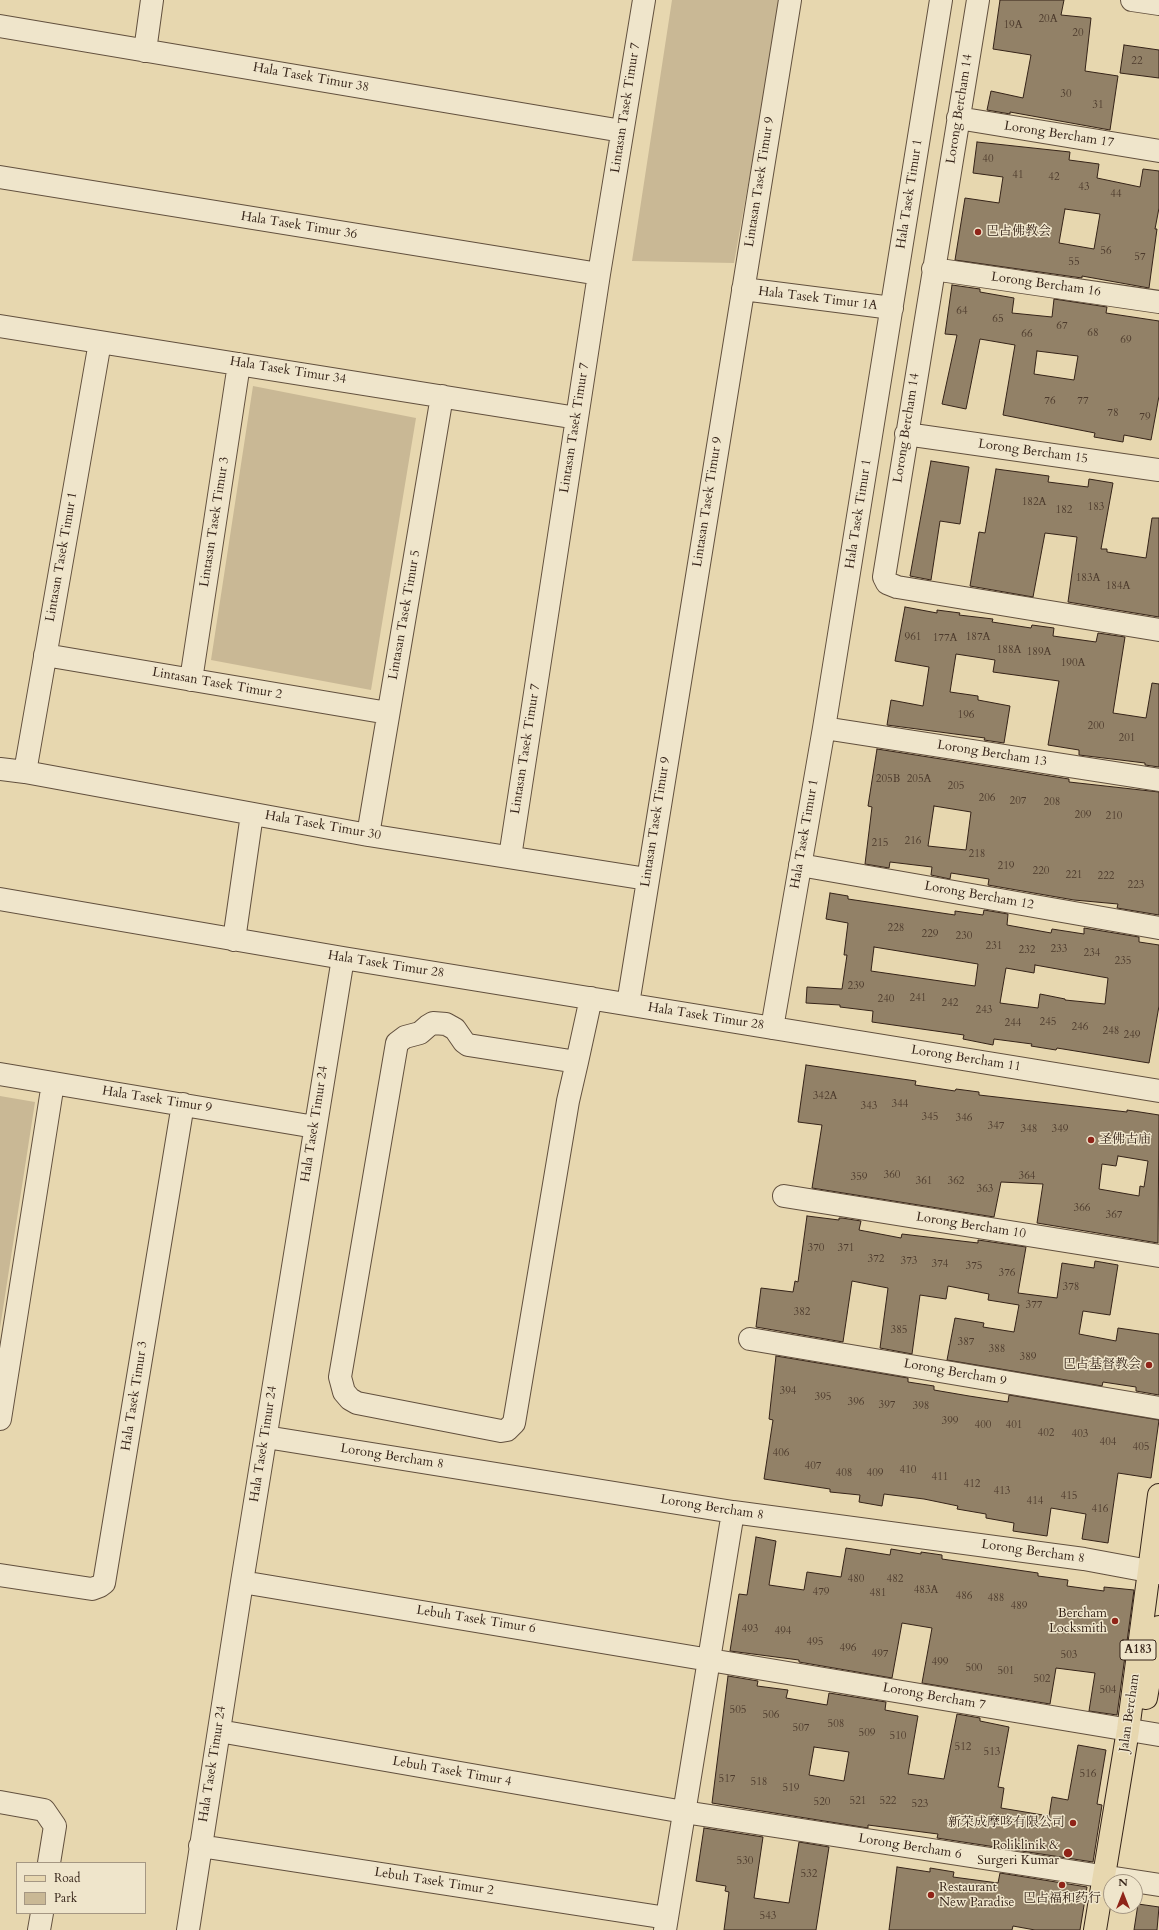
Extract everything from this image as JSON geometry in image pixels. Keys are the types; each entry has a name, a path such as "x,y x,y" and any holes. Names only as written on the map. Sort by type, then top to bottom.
{"main road":[{"name":"Jalan Bercham","path":"1142,1732 1159,1495"},
{"name":"Jalan Bercham","path":"1112,1874 1142,1732 1159,1627"},
{"name":"Jalan Bercham","path":"1095,1930 1103,1904"},
{"name":"Jalan Bercham","path":"1105,1930 1107,1914"}],"street":[{"path":"145,51 152,0"},
{"name":"Lintasan Tasek Timur 7","path":"510,857 599,274 644,0"},
{"name":"Lintasan Tasek Timur 9","path":"628,1004 790,0"},
{"name":"Hala Tasek Timur 1","path":"772,1028 824,728 941,0"},
{"name":"Lorong Bercham 14","path":"978,0 906,434 884,577 887,583 897,587 1159,630"},
{"path":"1132,0 1159,4"},
{"name":"Hala Tasek Timur 38","path":"0,26 622,131"},
{"name":"Lorong Bercham 17","path":"958,118 1159,151"},
{"name":"Hala Tasek Timur 36","path":"0,177 599,274"},
{"name":"Lorong Bercham 16","path":"934,269 1159,302"},
{"name":"Hala Tasek Timur 1A","path":"743,289 892,308"},
{"name":"Hala Tasek Timur 34","path":"0,326 577,418"},
{"name":"Lintasan Tasek Timur 1","path":"25,772 100,342"},
{"name":"Lintasan Tasek Timur 3","path":"191,680 239,364"},
{"name":"Lintasan Tasek Timur 5","path":"368,835 442,396"},
{"name":"Lorong Bercham 15","path":"906,434 1159,470"},
{"name":"Lintasan Tasek Timur 2","path":"45,655 388,713"},
{"name":"Lorong Bercham 13","path":"824,728 1159,780"},
{"name":"Hala Tasek Timur 30","path":"0,769 25,772 368,835 647,879"},
{"path":"234,940 252,814"},
{"name":"Lorong Bercham 12","path":"800,865 1159,928"},
{"name":"Hala Tasek Timur 28","path":"0,899 234,940 772,1028"},
{"name":"Hala Tasek Timur 24","path":"188,1930 242,1582 343,958"},
{"path":"577,1062 468,1045 464,1042 455,1029 446,1024 433,1024 428,1026 420,1033 405,1037 397,1043 340,1377 344,1392 350,1399 357,1403 501,1431 507,1430 514,1423 568,1101 577,1062 591,998"},
{"name":"Lorong Bercham 11","path":"772,1028 1159,1091"},
{"name":"Hala Tasek Timur 9","path":"0,1074 315,1127"},
{"path":"0,1419 52,1083"},
{"name":"Hala Tasek Timur 3","path":"0,1575 92,1588 100,1586 104,1583 183,1104"},
{"name":"Lorong Bercham 10","path":"784,1196 1159,1256"},
{"name":"Lorong Bercham 9","path":"750,1339 1159,1408"},
{"name":"Lorong Bercham 8","path":"266,1437 733,1512 1084,1559 1154,1572"},
{"path":"666,1924 733,1512"},
{"name":"Lebuh Tasek Timur 6","path":"242,1582 710,1659"},
{"name":"Lorong Bercham 7","path":"710,1659 1142,1732"},
{"name":"Lebuh Tasek Timur 4","path":"219,1731 684,1812"},
{"path":"0,1802 44,1810 55,1826 49,1862"},
{"name":"Lorong Bercham 6","path":"684,1812 1103,1881"},
{"name":"Lebuh Tasek Timur 2","path":"200,1846 666,1924"},
{"name":"Lorong Bercham 6","path":"1143,1884 1159,1885"},
{"path":"39,1930 42,1914"}],"green space":[{"path":"672,0 781,0 734,263 632,261"},
{"path":"253,386 416,418 371,690 211,660"},
{"path":"0,1096 35,1102 0,1328"}],"building":[{"path":"1000,0 1064,0 1061,15 1091,18 1085,71 1118,76 1110,130 1010,112 1010,114 987,110 991,91 1023,98 1031,55 993,49"},
{"path":"1124,45 1159,50 1159,78 1120,73"},
{"path":"977,142 1070,152 1069,160 1099,164 1097,178 1140,187 1143,169 1159,171 1159,208 1155,229 1157,229 1149,288 1082,276 1082,278 955,260 965,198 999,203 1003,177 973,173","holes":["1065,209 1100,214 1094,249 1059,243"]},
{"path":"952,285 980,289 980,292 1014,298 1012,313 1052,317 1054,299 1107,307 1106,313 1159,321 1159,396 1151,440 1124,435 1123,442 1094,437 1095,433 1003,415 1015,345 980,339 966,409 942,404 957,335 945,334","holes":["1037,351 1078,356 1074,380 1034,374"]},
{"path":"931,461 969,467 960,524 940,521 931,580 910,576"},
{"path":"996,469 1049,476 1048,482 1088,487 1089,479 1113,483 1101,549 1107,549 1107,552 1146,558 1152,518 1159,518 1159,617 1068,602 1077,537 1045,533 1033,597 970,586 979,532 985,533"},
{"path":"905,607 937,613 937,610 960,613 959,615 993,619 992,622 1031,628 1032,625 1054,628 1053,636 1096,642 1098,633 1125,637 1113,713 1146,718 1152,683 1159,684 1159,767 1145,765 1145,763 1079,755 1079,750 1048,745 1059,681 993,672 995,660 956,654 950,692 978,696 978,700 1010,706 1004,743 984,740 985,738 887,725 891,700 923,706 929,667 895,661"},
{"path":"877,749 1069,779 1069,782 1159,792 1159,915 1117,908 1118,904 1074,900 988,885 989,879 951,873 950,879 931,875 932,867 890,862 889,868 865,864 872,807 868,806","holes":["934,806 971,812 966,850 928,846"]},
{"path":"830,893 848,896 848,899 955,915 955,911 983,915 984,910 1008,914 1007,925 1051,933 1052,929 1084,934 1084,928 1139,937 1139,942 1159,945 1159,1006 1149,1063 1057,1048 1056,1050 1031,1046 1032,1044 994,1039 993,1045 963,1039 964,1035 872,1022 873,1011 840,1007 840,1005 806,1003 807,987 842,989 847,955 844,955 848,923 826,919","holes":["874,947 978,964 975,986 871,971","1035,965 1108,978 1105,1004 1065,1000 1040,994 1038,1008 1000,1003 1006,968 1034,973"]},
{"path":"806,1065 916,1081 915,1085 955,1091 956,1089 979,1092 979,1095 1127,1112 1127,1110 1159,1115 1158,1243 1037,1223 1043,1184 1001,1182 994,1217 812,1188 822,1125 798,1122","holes":["1118,1156 1148,1161 1144,1187 1140,1186 1139,1196 1099,1189 1102,1164 1116,1166"]},
{"path":"807,1216 839,1220 839,1218 842,1218 861,1221 859,1230 901,1238 902,1234 978,1243 978,1240 1026,1247 1018,1293 1057,1298 1062,1263 1094,1268 1095,1261 1118,1265 1110,1315 1083,1311 1079,1334 1116,1341 1118,1328 1159,1334 1159,1395 1136,1391 1136,1387 1103,1382 1102,1386 947,1360 955,1318 984,1323 983,1327 1014,1332 1019,1305 988,1300 989,1294 948,1286 946,1299 920,1295 912,1354 880,1348 888,1288 852,1281 843,1342 756,1327 761,1288 793,1292 795,1281 798,1282"},
{"path":"776,1356 908,1378 908,1382 934,1386 934,1390 969,1396 1008,1402 1009,1395 1159,1420 1151,1478 1118,1473 1108,1543 1082,1539 1086,1514 1051,1508 1047,1536 1013,1531 1014,1523 986,1518 986,1514 957,1509 958,1506 924,1499 884,1494 882,1506 859,1502 860,1495 830,1492 830,1489 764,1479 773,1420 769,1419"},
{"path":"756,1537 776,1541 769,1585 804,1590 807,1572 841,1577 846,1548 890,1555 891,1549 921,1554 921,1552 942,1555 942,1559 1038,1573 1038,1576 1068,1580 1067,1586 1104,1591 1104,1587 1134,1590 1117,1715 1089,1711 1095,1673 1056,1668 1050,1704 922,1683 932,1628 902,1623 892,1678 799,1662 799,1660 730,1651 739,1594 747,1595"},
{"path":"728,1676 758,1681 757,1686 788,1690 786,1698 827,1705 829,1693 886,1702 885,1710 918,1716 908,1774 944,1779 957,1714 980,1718 980,1721 1009,1727 998,1787 1004,1788 1001,1808 1049,1816 1052,1797 1068,1800 1078,1745 1106,1750 1097,1804 1102,1805 1093,1862 937,1838 938,1834 868,1825 868,1828 712,1803","holes":["814,1747 849,1752 844,1781 809,1775"]},
{"path":"704,1828 763,1837 754,1898 789,1903 799,1842 829,1847 816,1930 724,1930 729,1892 725,1891 726,1886 696,1881"},
{"path":"897,1867 930,1872 930,1868 954,1872 953,1877 998,1883 1000,1873 1087,1887 1080,1930 1035,1930 1013,1926 1012,1930 889,1930"},
{"path":"1143,1905 1159,1907 1157,1930 1134,1930 1136,1914 1143,1914"}],"place":[{"name":"巴占佛教会","path":"978,232"},
{"name":"圣佛古庙","path":"1091,1140"},
{"name":"巴占基督教会","path":"1149,1365"},
{"name":"Bercham Locksmith","path":"1115,1621"},
{"name":"新荣成摩哆有限公司","path":"1073,1823"},
{"name":"Poliklinik & Surgeri Kumar","path":"1068,1853"},
{"name":"巴占福和药行","path":"1062,1885"},
{"name":"Restaurant New Paradise","path":"931,1895"}]}
